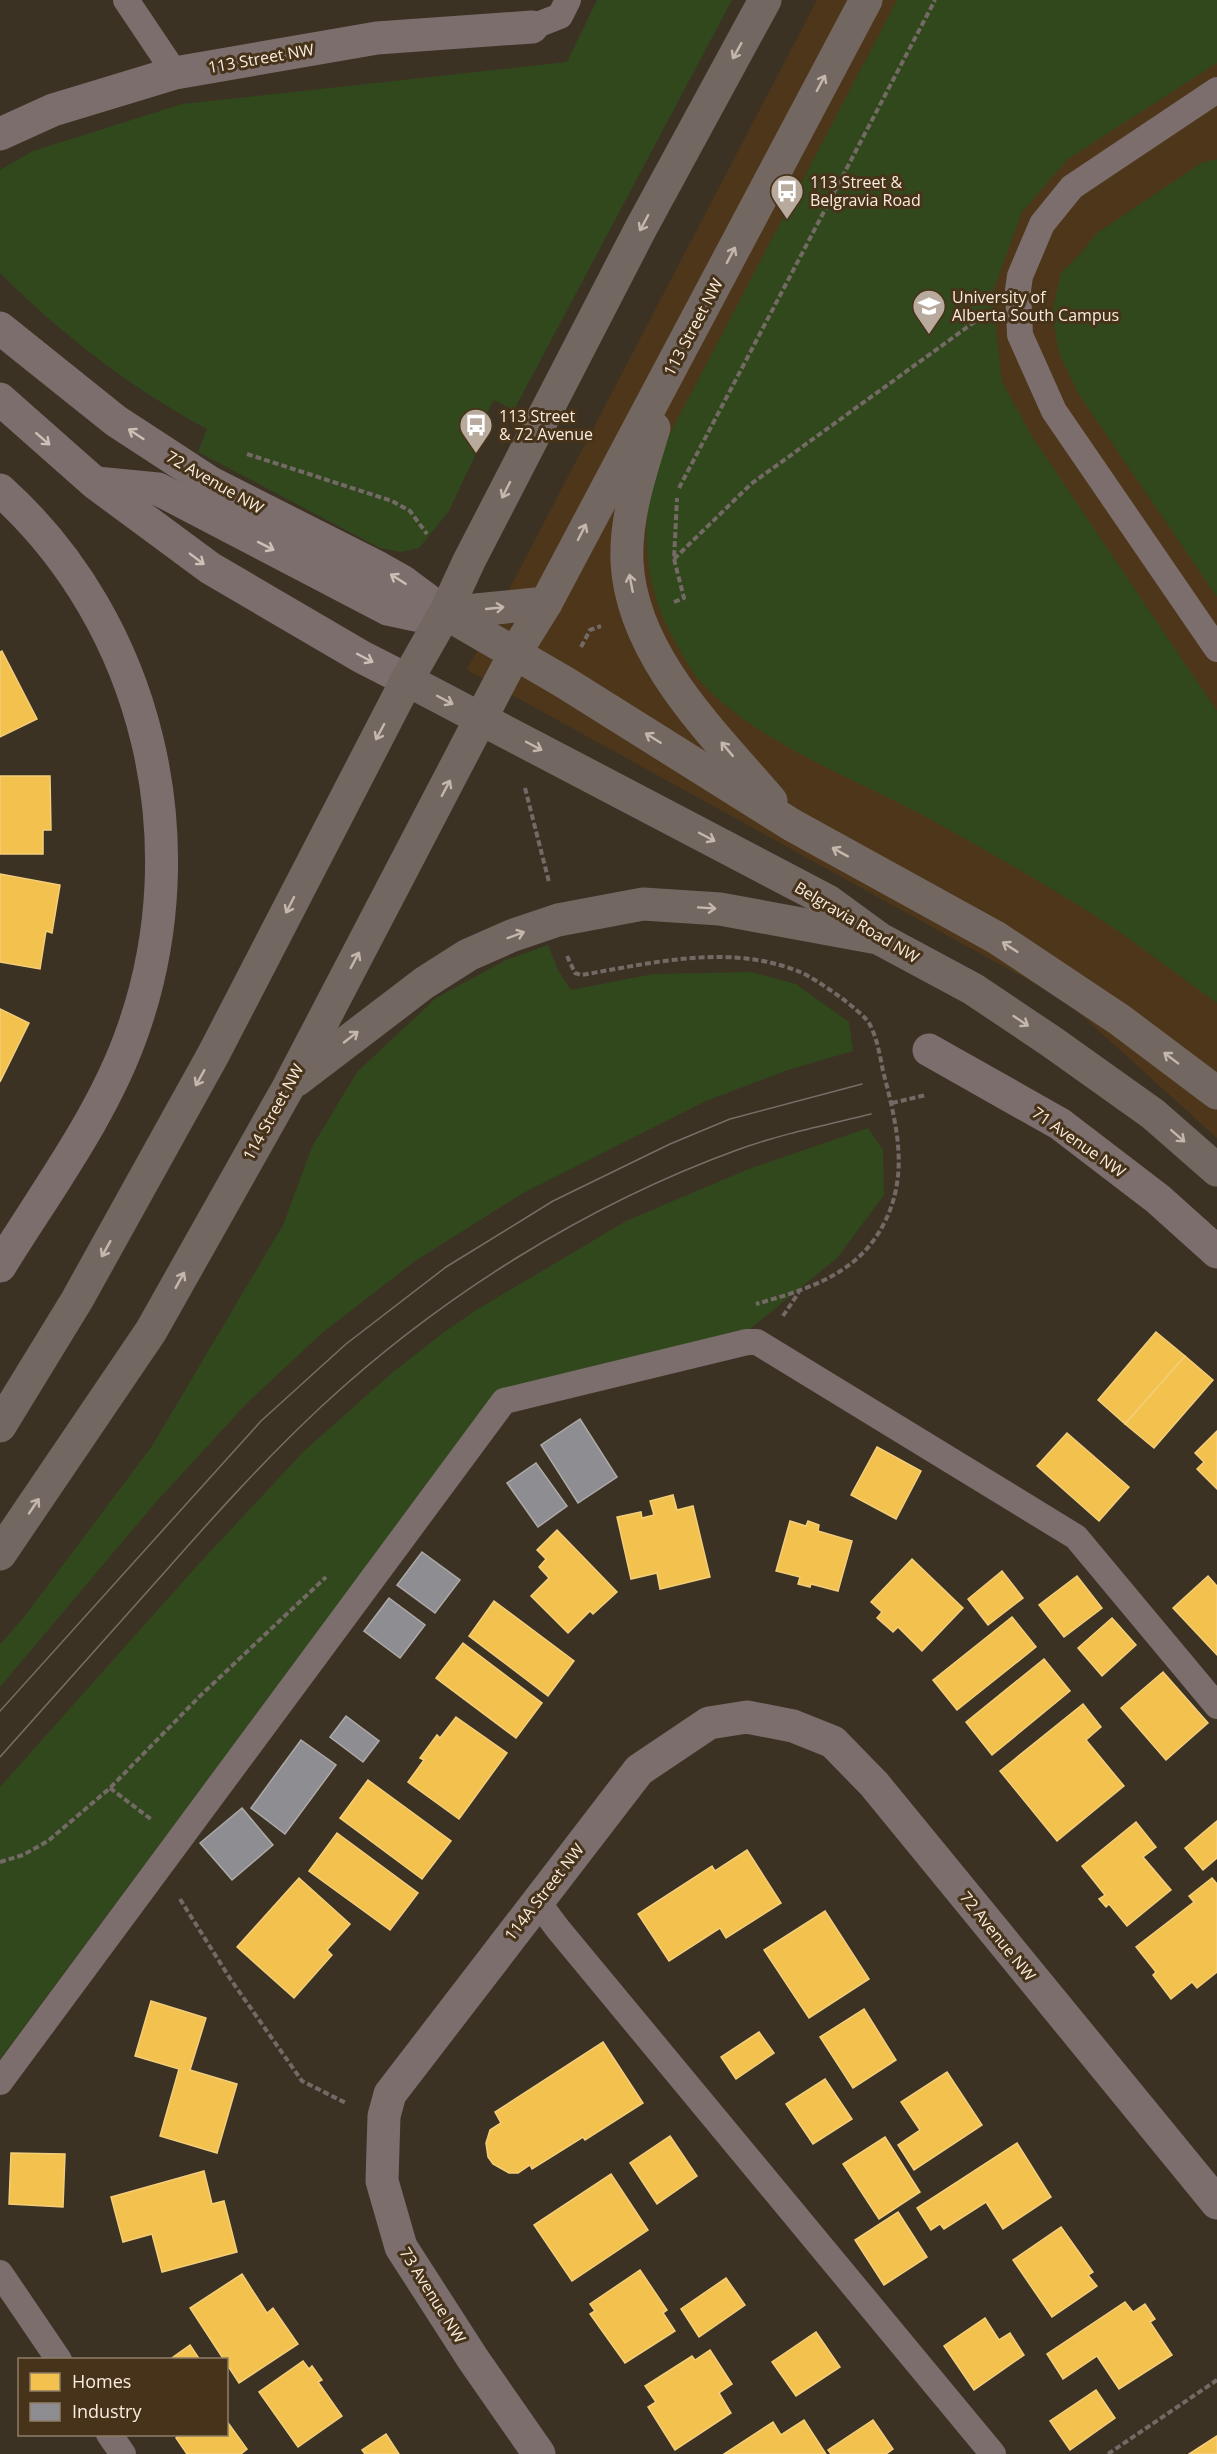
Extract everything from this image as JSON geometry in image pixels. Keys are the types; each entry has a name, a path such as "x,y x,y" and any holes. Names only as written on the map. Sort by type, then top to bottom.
{"main road":[{"path":"0,1426 78,1300 213,1055 407,680 445,613 469,561 641,228 765,0"},
{"name":"113 Street NW","path":"515,653 546,603 592,512 674,363 866,0"},
{"path":"674,363 633,498 627,562 638,615 666,674 792,825"},
{"path":"445,613 546,603"},
{"path":"445,613 515,653 792,825 997,938 1120,1020 1217,1093"},
{"name":"114 Street NW","path":"0,1554 152,1331 289,1086 515,653"},
{"name":"Belgravia Road NW","path":"407,680 828,901 880,939 973,989 1052,1042 1153,1114 1217,1170"},
{"path":"289,1086 415,990 468,955 511,936 558,920 621,907 654,904 720,909 880,939"}],"street":[{"name":"113 Street NW","path":"0,134 53,110 175,73 377,38 532,27"},
{"name":"72 Avenue NW","path":"0,328 116,421 212,483 379,568 402,581 445,613"},
{"path":"0,399 95,483 210,568 362,657 407,680"},
{"path":"95,483 158,489 388,609 416,615 445,613"},
{"path":"0,490 48,541 80,583 106,628 128,676 154,765 160,805 162,846 157,936 148,981 133,1030 113,1078 88,1125 0,1266"},
{"name":"71 Avenue NW","path":"929,1050 1060,1124 1158,1198 1217,1252"},
{"name":"72 Avenue NW","path":"747,1717 793,1726 833,1742 874,1784 1217,2203"},
{"name":"114A Street NW","path":"384,2116 390,2094 639,1770 709,1723 747,1717"},
{"name":"73 Avenue NW","path":"384,2116 382,2181 401,2247 473,2359 540,2454"}],"lane":[{"path":"126,0 175,73"},
{"path":"532,27 560,16 568,0"},
{"path":"1217,90 1072,187 1042,224 1020,276 1018,290 1020,335 1054,411 1217,649"},
{"path":"0,2082 504,1401 747,1342 757,1342 1076,1537 1217,1706"},
{"path":"537,1901 993,2454"},
{"path":"0,2273 58,2358"},
{"path":"110,2436 123,2454"}],"path":[{"path":"667,605 684,598 674,559 677,493 935,0"},
{"path":"674,559 751,484 994,308"},
{"path":"236,451 392,501 410,512 427,534"},
{"path":"580,649 590,630 609,624"},
{"path":"522,778 552,893"},
{"path":"564,945 571,966 575,973 581,975 692,958 728,957 754,959 802,973 857,1009 869,1023 892,1103 900,1147"},
{"path":"110,1788 178,1841"},
{"path":"160,1866 231,1980 303,2081 350,2105"},
{"path":"1108,2454 1217,2380"}],"shaded area":[{"name":"University of Alberta South Campus","path":"817,0 1217,0 1217,1138 1066,1001 467,670"}],"green space":[{"path":"597,0 732,0 514,410 494,400 479,428 485,434 449,511 419,548 401,552 380,548 198,452 207,429 124,378 47,317 0,273 0,170 33,151 182,104 567,62"},
{"path":"897,0 1217,0 1217,63 1068,159 1022,212 992,294 1002,382 1033,438 1217,711 1217,1003 1085,909 930,819 773,739 744,719 717,698 695,675 667,625 658,602 651,580 646,533 656,460"},
{"path":"1217,159 1217,597 1078,393 1059,353 1052,314 1061,273 1096,234 1201,163"},
{"path":"548,945 558,970 571,990 653,974 751,972 796,984 849,1022 853,1051 788,1070 706,1101 523,1193 415,1261 322,1333 248,1402 156,1502 0,1687 0,1644 21,1621 152,1446 283,1225 312,1147 357,1072 436,998 506,960"},
{"path":"868,1128 883,1150 884,1195 837,1258 750,1329 484,1408 0,2059 0,1787 195,1568 304,1451 393,1372 443,1333 473,1312 626,1221 746,1170"}],"building: Homes":[{"path":"2,651 37,719 0,737 0,652"},
{"path":"0,776 50,776 51,830 43,830 43,854 0,854"},
{"path":"0,874 60,885 52,933 46,931 40,969 0,962"},
{"path":"0,1009 29,1023 0,1082"},
{"path":"1156,1332 1185,1356 1125,1424 1098,1400"},
{"path":"1185,1356 1213,1380 1154,1448 1125,1424"},
{"path":"1217,1431 1217,1489 1197,1469 1204,1462 1195,1453"},
{"path":"1067,1433 1129,1487 1099,1521 1037,1466"},
{"path":"877,1447 921,1471 896,1519 851,1495"},
{"path":"673,1495 677,1510 693,1506 710,1577 660,1589 657,1573 631,1579 617,1517 641,1512 642,1518 654,1515 650,1501"},
{"path":"790,1521 806,1526 808,1521 819,1525 818,1531 852,1541 838,1591 811,1584 810,1587 798,1584 800,1577 776,1571"},
{"path":"557,1530 617,1592 593,1614 590,1611 568,1633 531,1596 549,1578 539,1567 546,1559 537,1550"},
{"path":"912,1559 963,1608 922,1651 898,1627 893,1632 877,1618 882,1612 871,1602"},
{"path":"1002,1571 1023,1598 988,1625 968,1599"},
{"path":"1077,1576 1102,1608 1064,1637 1039,1605"},
{"path":"1208,1576 1217,1586 1217,1655 1173,1608"},
{"path":"494,1601 574,1661 548,1696 469,1636"},
{"path":"1012,1617 1036,1647 957,1710 933,1680"},
{"path":"1112,1618 1136,1645 1102,1676 1078,1648"},
{"path":"463,1643 542,1703 516,1738 436,1678"},
{"path":"1044,1659 1070,1691 992,1755 966,1722"},
{"path":"1163,1672 1208,1723 1166,1760 1121,1708"},
{"path":"1083,1704 1101,1727 1086,1740 1124,1786 1057,1841 1000,1771"},
{"path":"456,1717 507,1753 459,1819 408,1782 424,1760 420,1758 437,1735 440,1738"},
{"path":"368,1780 451,1841 422,1879 340,1818"},
{"path":"1217,1821 1217,1858 1203,1870 1185,1848"},
{"path":"1136,1822 1156,1847 1143,1857 1171,1890 1127,1926 1109,1904 1106,1907 1099,1899 1105,1895 1082,1866"},
{"path":"337,1833 418,1893 390,1930 309,1871"},
{"path":"747,1850 781,1903 726,1938 720,1928 669,1961 638,1914 712,1866 715,1871"},
{"path":"299,1878 350,1924 327,1950 332,1955 294,1998 237,1947"},
{"path":"1212,1878 1217,1884 1217,1972 1197,1988 1192,1982 1171,1999 1153,1975 1156,1972 1136,1947 1194,1902 1189,1896"},
{"path":"825,1911 869,1979 809,2018 764,1950"},
{"path":"151,2001 206,2018 190,2070 237,2084 217,2153 160,2136 179,2069 135,2056"},
{"path":"864,2009 896,2060 853,2088 820,2037"},
{"path":"759,2032 774,2053 736,2079 721,2057"},
{"path":"603,2042 643,2103 585,2140 583,2137 532,2169 530,2165 518,2173 509,2173 493,2164 488,2157 486,2143 490,2130 501,2123 495,2112"},
{"path":"947,2072 982,2125 914,2170 898,2145 920,2130 901,2102"},
{"path":"825,2079 852,2119 813,2144 786,2104"},
{"path":"670,2136 697,2176 657,2204 630,2163"},
{"path":"885,2137 920,2192 879,2219 843,2164"},
{"path":"1017,2143 1051,2197 1003,2229 986,2202 944,2229 940,2224 931,2230 917,2208"},
{"path":"11,2153 65,2154 63,2207 9,2204"},
{"path":"204,2171 212,2204 224,2201 237,2252 162,2272 152,2234 123,2242 111,2197"},
{"path":"611,2174 648,2230 572,2281 534,2225"},
{"path":"898,2212 927,2257 884,2285 855,2240"},
{"path":"1061,2227 1093,2272 1088,2275 1097,2286 1052,2317 1013,2260"},
{"path":"640,2270 667,2310 663,2313 675,2331 625,2363 590,2314 595,2311 590,2304"},
{"path":"242,2274 267,2313 273,2308 298,2344 239,2383 228,2366 228,2358 223,2358 190,2308"},
{"path":"726,2278 745,2305 699,2337 681,2309"},
{"path":"1125,2302 1133,2312 1145,2304 1155,2319 1150,2322 1172,2355 1119,2389 1097,2356 1063,2379 1047,2354"},
{"path":"985,2318 999,2340 1010,2333 1024,2355 974,2390 944,2346"},
{"path":"816,2332 840,2367 796,2396 772,2362"},
{"path":"190,2345 199,2358 172,2358"},
{"path":"710,2350 732,2384 719,2393 731,2413 675,2450 648,2407 656,2402 645,2386 692,2356 695,2360"},
{"path":"303,2361 309,2369 312,2366 322,2380 318,2382 342,2416 298,2447 259,2392"},
{"path":"1096,2390 1115,2418 1070,2450 1050,2421"},
{"path":"804,2420 826,2454 724,2454 773,2422 781,2435"},
{"path":"873,2420 893,2449 886,2454 831,2454 828,2450"},
{"path":"228,2423 247,2449 241,2454 187,2454 176,2438 178,2436 228,2436"},
{"path":"386,2434 399,2454 365,2454 362,2450"},
{"path":"1217,2436 1217,2454 1189,2454"}],"building: Industry":[{"path":"580,1419 617,1477 578,1503 541,1445"},
{"path":"536,1463 567,1506 538,1527 507,1483"},
{"path":"422,1552 460,1580 435,1613 397,1585"},
{"path":"389,1598 425,1625 400,1658 364,1631"},
{"path":"346,1716 379,1741 363,1762 330,1737"},
{"path":"301,1740 336,1765 285,1834 251,1808"},
{"path":"242,1808 273,1845 232,1880 200,1843"}],"tram line":[{"path":"0,1711 261,1421 346,1344 446,1267 553,1201 670,1144 730,1119 862,1084"},
{"path":"0,1757 261,1466 323,1405 416,1327 518,1257 625,1198 681,1172 754,1144 871,1114"}],"place":[{"name":"113 Street & Belgravia Road","path":"787,220"},
{"name":"University of Alberta South Campus","path":"929,335"},
{"name":"113 Street & 72 Avenue","path":"476,454"}]}
